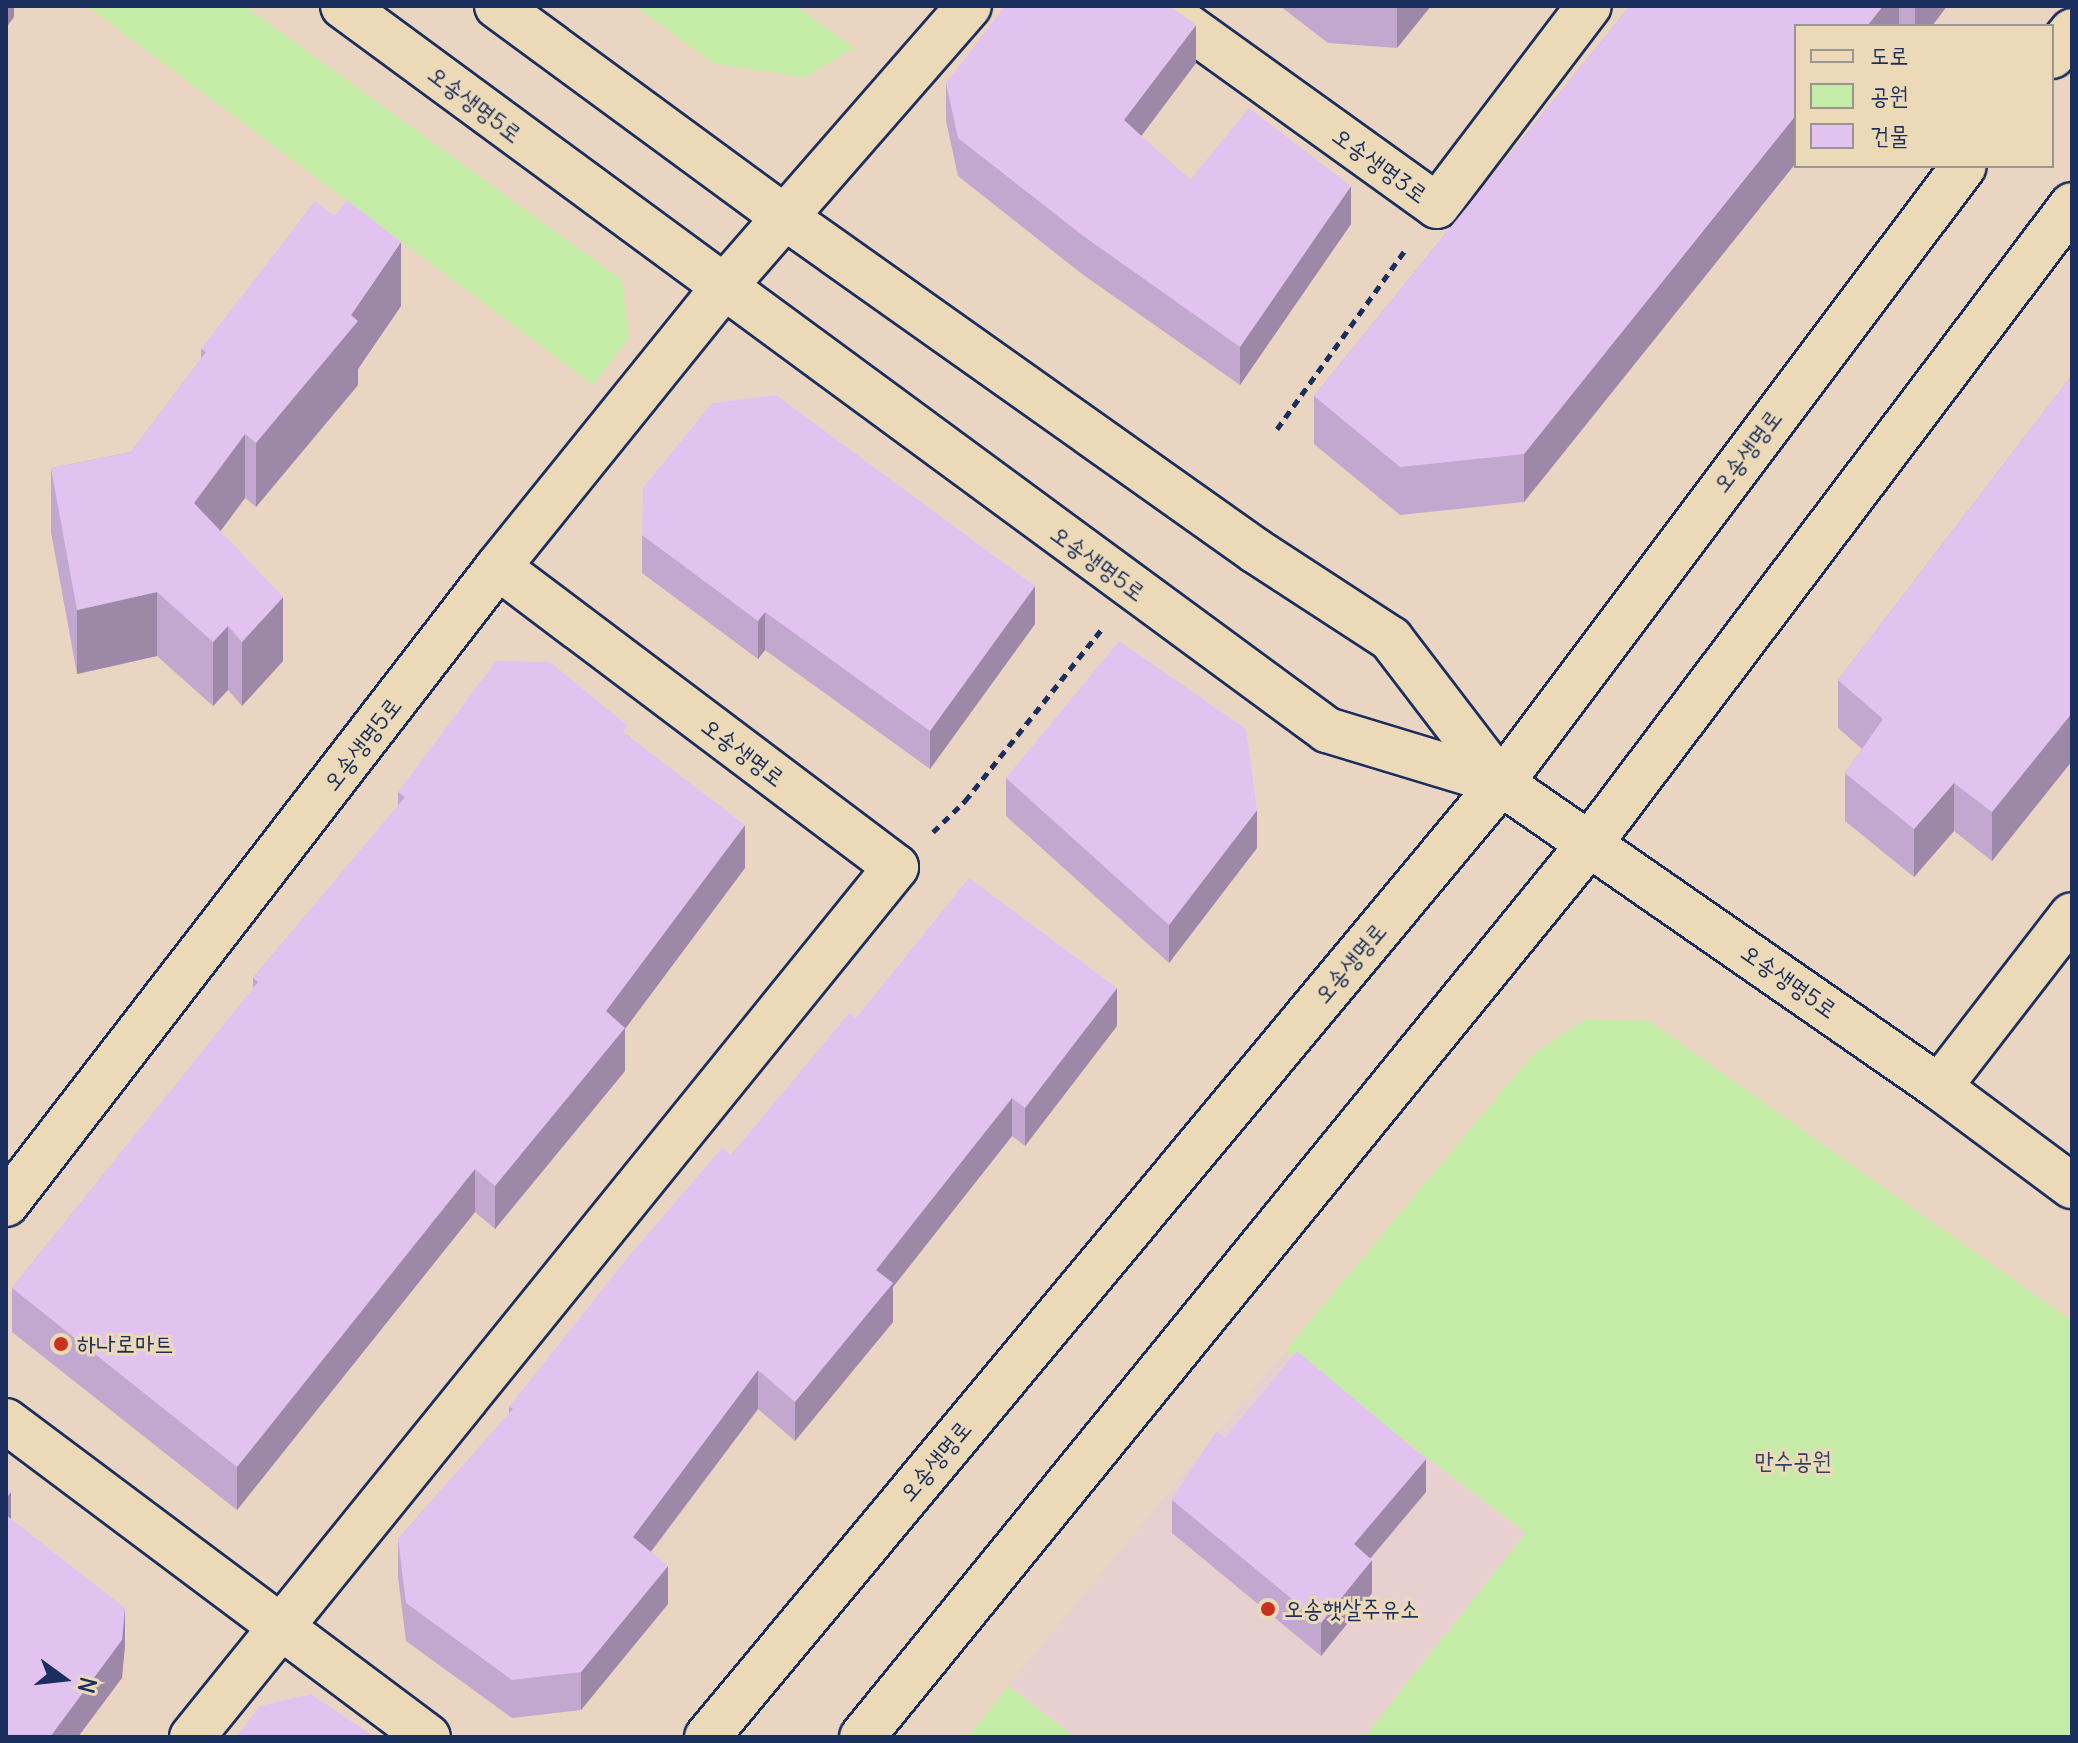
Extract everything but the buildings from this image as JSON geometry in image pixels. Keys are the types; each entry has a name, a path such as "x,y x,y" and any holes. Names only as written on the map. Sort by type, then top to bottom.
{"street":[{"name":"오송생명5로","path":"343,6 1327,730 1501,783 1591,842 1939,1087 2072,1186"},
{"name":"오송생명5로","path":"497,6 782,215 1256,551 1391,639 1501,783"},
{"name":"오송생명5로","path":"6,1204 498,567 782,215 969,6"},
{"name":"오송생명3로","path":"1159,6 1437,206 1589,6"},
{"path":"2054,54 2072,31"},
{"name":"오송생명로","path":"707,1737 1501,783 1962,168"},
{"path":"862,1737 1591,842 2072,205"},
{"name":"오송생명로","path":"498,567 896,867"},
{"path":"192,1737 277,1626 896,867"},
{"path":"1939,1087 2072,915"},
{"path":"6,1421 428,1737"}],"path":[{"path":"1277,429 1437,206"},
{"path":"896,867 965,801 1101,630"}],"shaded area":[{"name":"오송햇살주유소","path":"1286,1350 1526,1533 1364,1737 1075,1737 1008,1686"}],"green space":[{"path":"87,6 245,6 622,280 629,338 593,385"},
{"path":"635,6 796,6 854,48 804,78 713,63"},
{"name":"만수공원","path":"1586,1019 1649,1021 2072,1321 2072,1737 1364,1737 1526,1533 1286,1350 1533,1054"},
{"path":"1008,1686 1075,1737 968,1737"}],"place":[{"name":"하나로마트","path":"61,1344"},
{"name":"오송햇살주유소","path":"1268,1609"}]}
